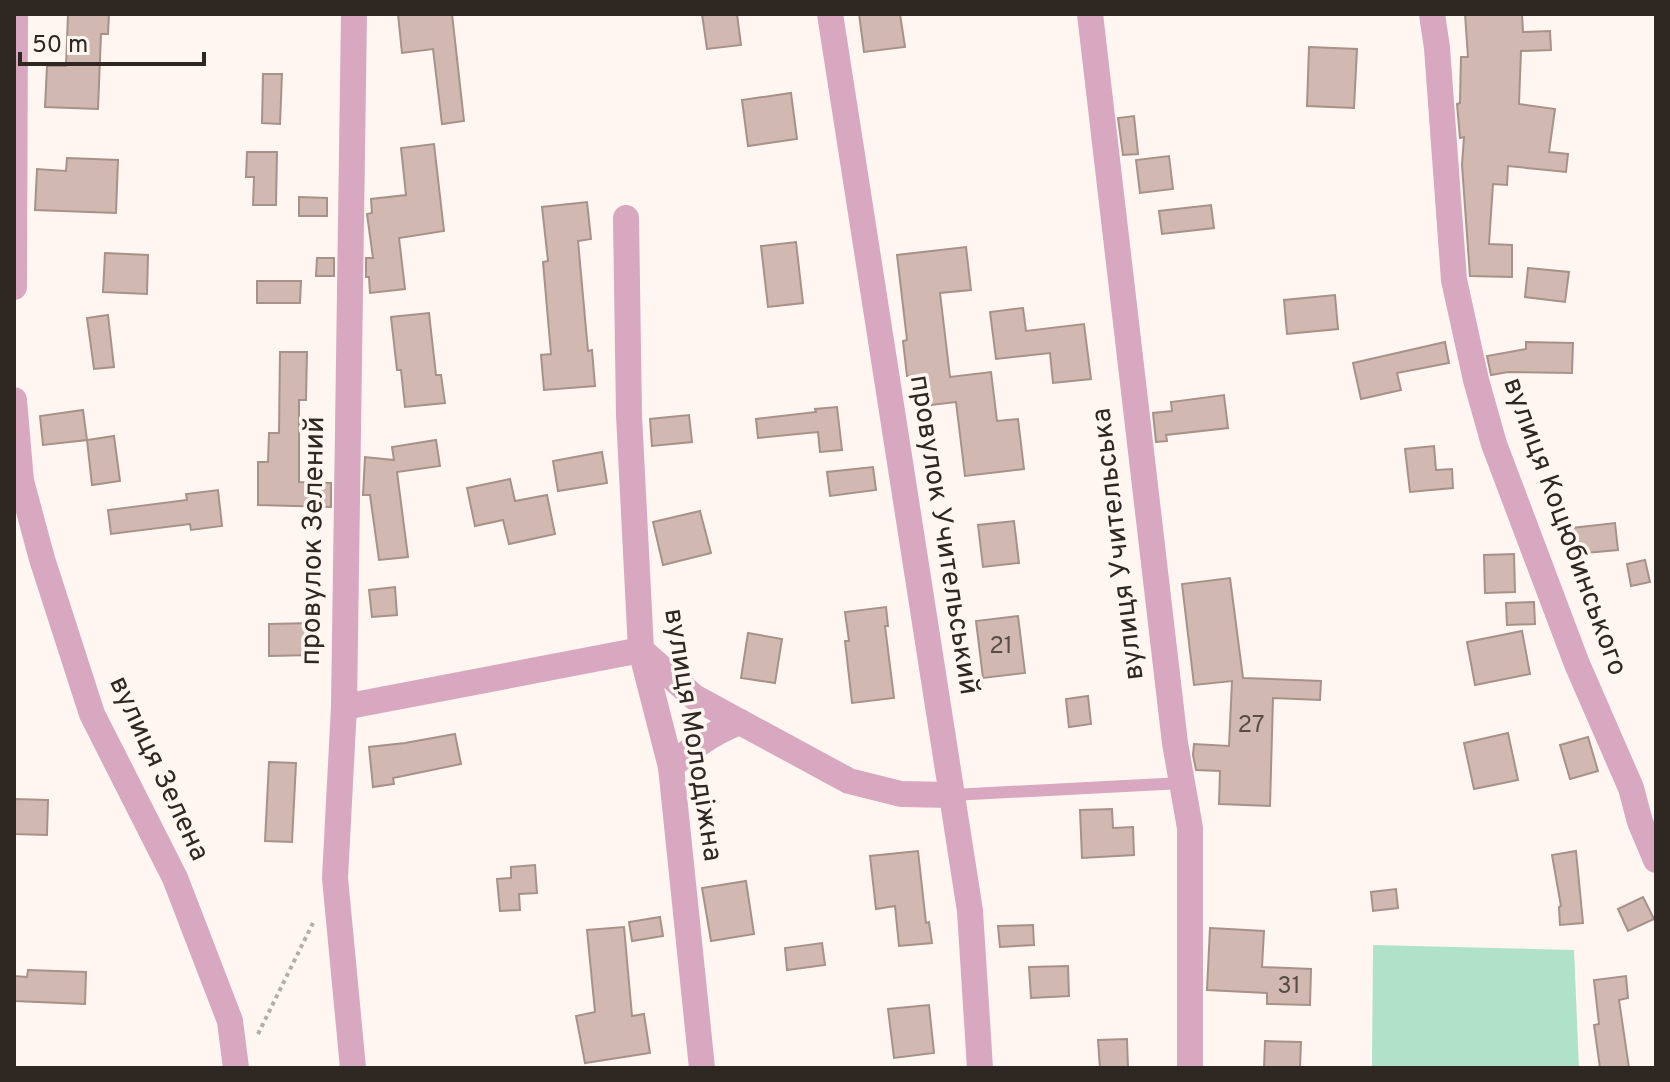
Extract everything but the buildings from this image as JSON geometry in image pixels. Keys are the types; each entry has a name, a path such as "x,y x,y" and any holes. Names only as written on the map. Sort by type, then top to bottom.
{"street":[{"path":"14,287 15,14"},
{"name":"провулок Зелений","path":"353,1068 335,878 344,707 354,14"},
{"name":"провулок Учительський","path":"830,14 970,911 980,1068"},
{"name":"вулиця Учительська","path":"1090,14 1171,712 1190,828 1190,1068"},
{"name":"вулиця Коцюбинського","path":"1432,14 1454,280 1476,380 1494,444 1566,635 1631,788 1640,822 1656,860"},
{"name":"вулиця Молодіжна","path":"626,218 629,415 641,650 671,767 702,1068"},
{"name":"вулиця Зелена","path":"14,400 21,481 42,559 92,714 175,878 230,1021 236,1068"},
{"path":"344,707 641,650 694,697 849,781 901,794 952,795"},
{"path":"671,767 691,748 716,732 740,722"}],"lane":[{"path":"952,795 1182,783"}],"path":[{"path":"255,1041 315,919"}],"green space":[{"path":"1373,945 1574,950 1579,1068 1372,1068"}]}
